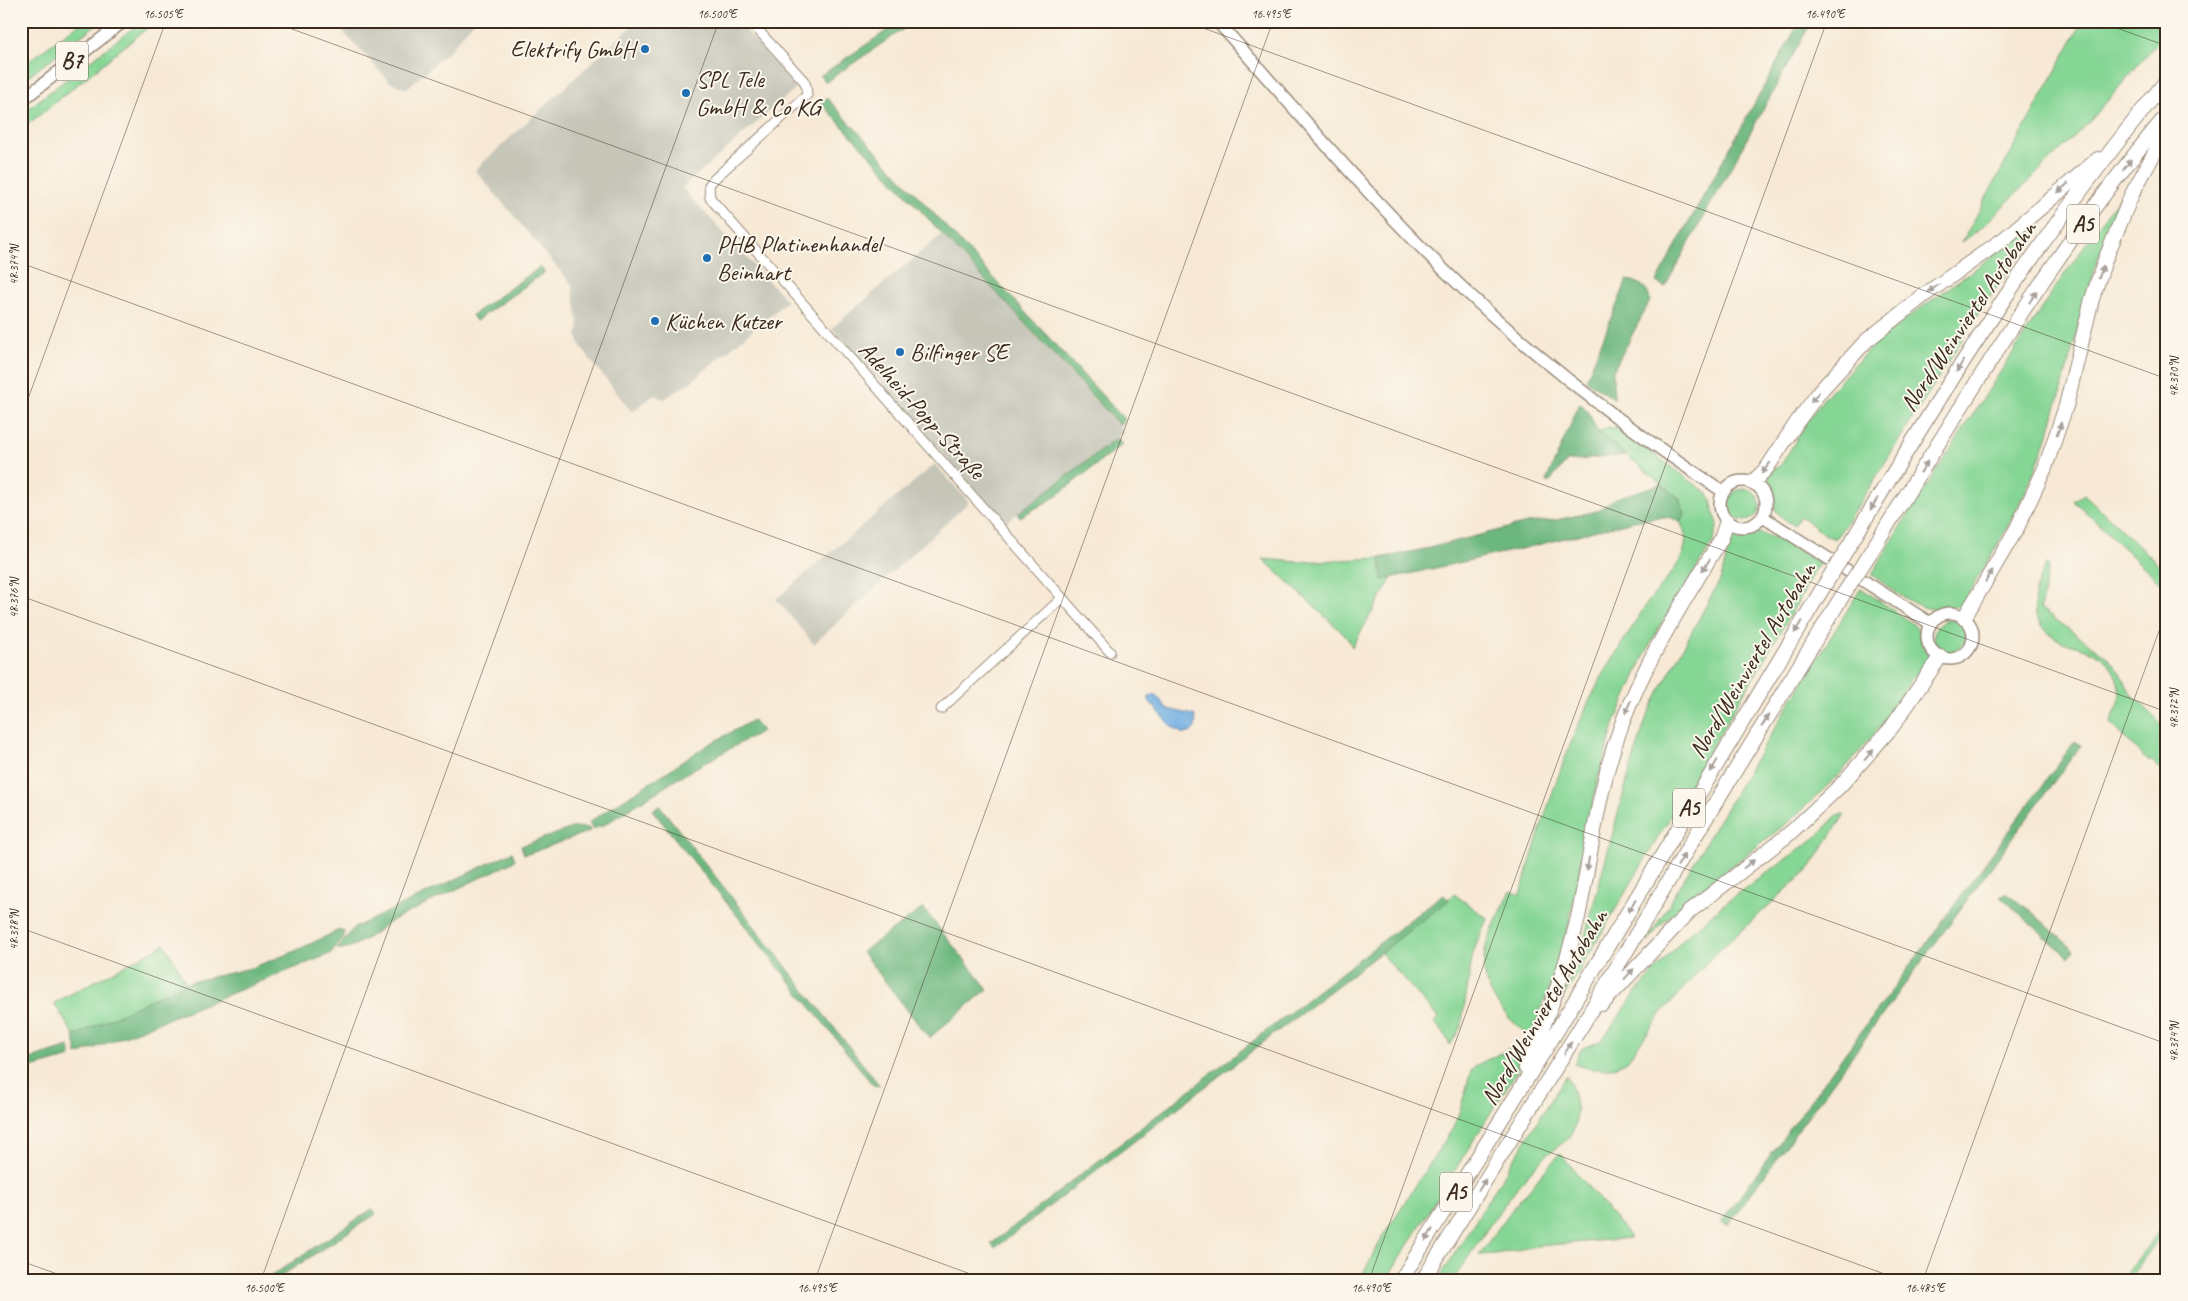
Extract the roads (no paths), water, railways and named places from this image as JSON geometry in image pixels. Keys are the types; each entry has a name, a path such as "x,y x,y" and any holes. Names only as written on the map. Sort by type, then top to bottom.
{"highway":[{"name":"Nord/Weinviertel Autobahn","path":"1402,1280 1511,1105 1824,586 1987,325 2114,146 2167,80"},
{"name":"Nord/Weinviertel Autobahn","path":"1423,1280 1584,1022 1752,741 1841,598 2055,263 2118,177 2167,115"},
{"path":"1964,618 2017,528 2044,468 2066,406 2092,299 2105,260 2132,194 2167,130"},
{"path":"1752,483 1767,468 1820,390 1866,342 1915,302 2004,238 2114,146"},
{"path":"1511,1105 1547,1017 1566,962 1583,891 1601,794 1622,725 1640,680 1660,639 1721,540 1727,521"},
{"path":"1584,1022 1690,911 1789,834 1841,785 1892,727 1940,657"}],"main road":[{"name":"B7","path":"21,101 124,21"},
{"path":"1217,21 1382,206 1474,299 1529,348 1609,412 1724,492"},
{"path":"1740,481 1752,483 1758,486 1766,498 1766,511 1758,522 1746,528 1739,528 1727,521 1720,510 1720,503 1724,492 1734,483 1740,481"},
{"path":"1763,517 1930,623"},
{"path":"1944,613 1951,613 1964,618 1969,623 1973,636 1970,648 1960,657 1953,659 1940,657 1928,644 1927,633 1930,623 1944,613"}],"street":[{"name":"Adelheid-Popp-Straße","path":"750,21 804,81 807,91 804,99 713,180 709,185 710,198 1110,652"},
{"path":"941,709 1062,598"}],"water":[{"path":"1155,694 1168,709 1194,715 1196,722 1193,731 1183,734 1172,727 1149,701 1149,697"}],"place":[{"name":"Elektrify GmbH","path":"645,49"},
{"name":"SPL Tele GmbH & Co KG","path":"686,93"},
{"name":"PHB Platinenhandel Beinhart","path":"707,258"},
{"name":"Küchen Kutzer","path":"655,321"},
{"name":"Bilfinger SE","path":"900,352"}]}
